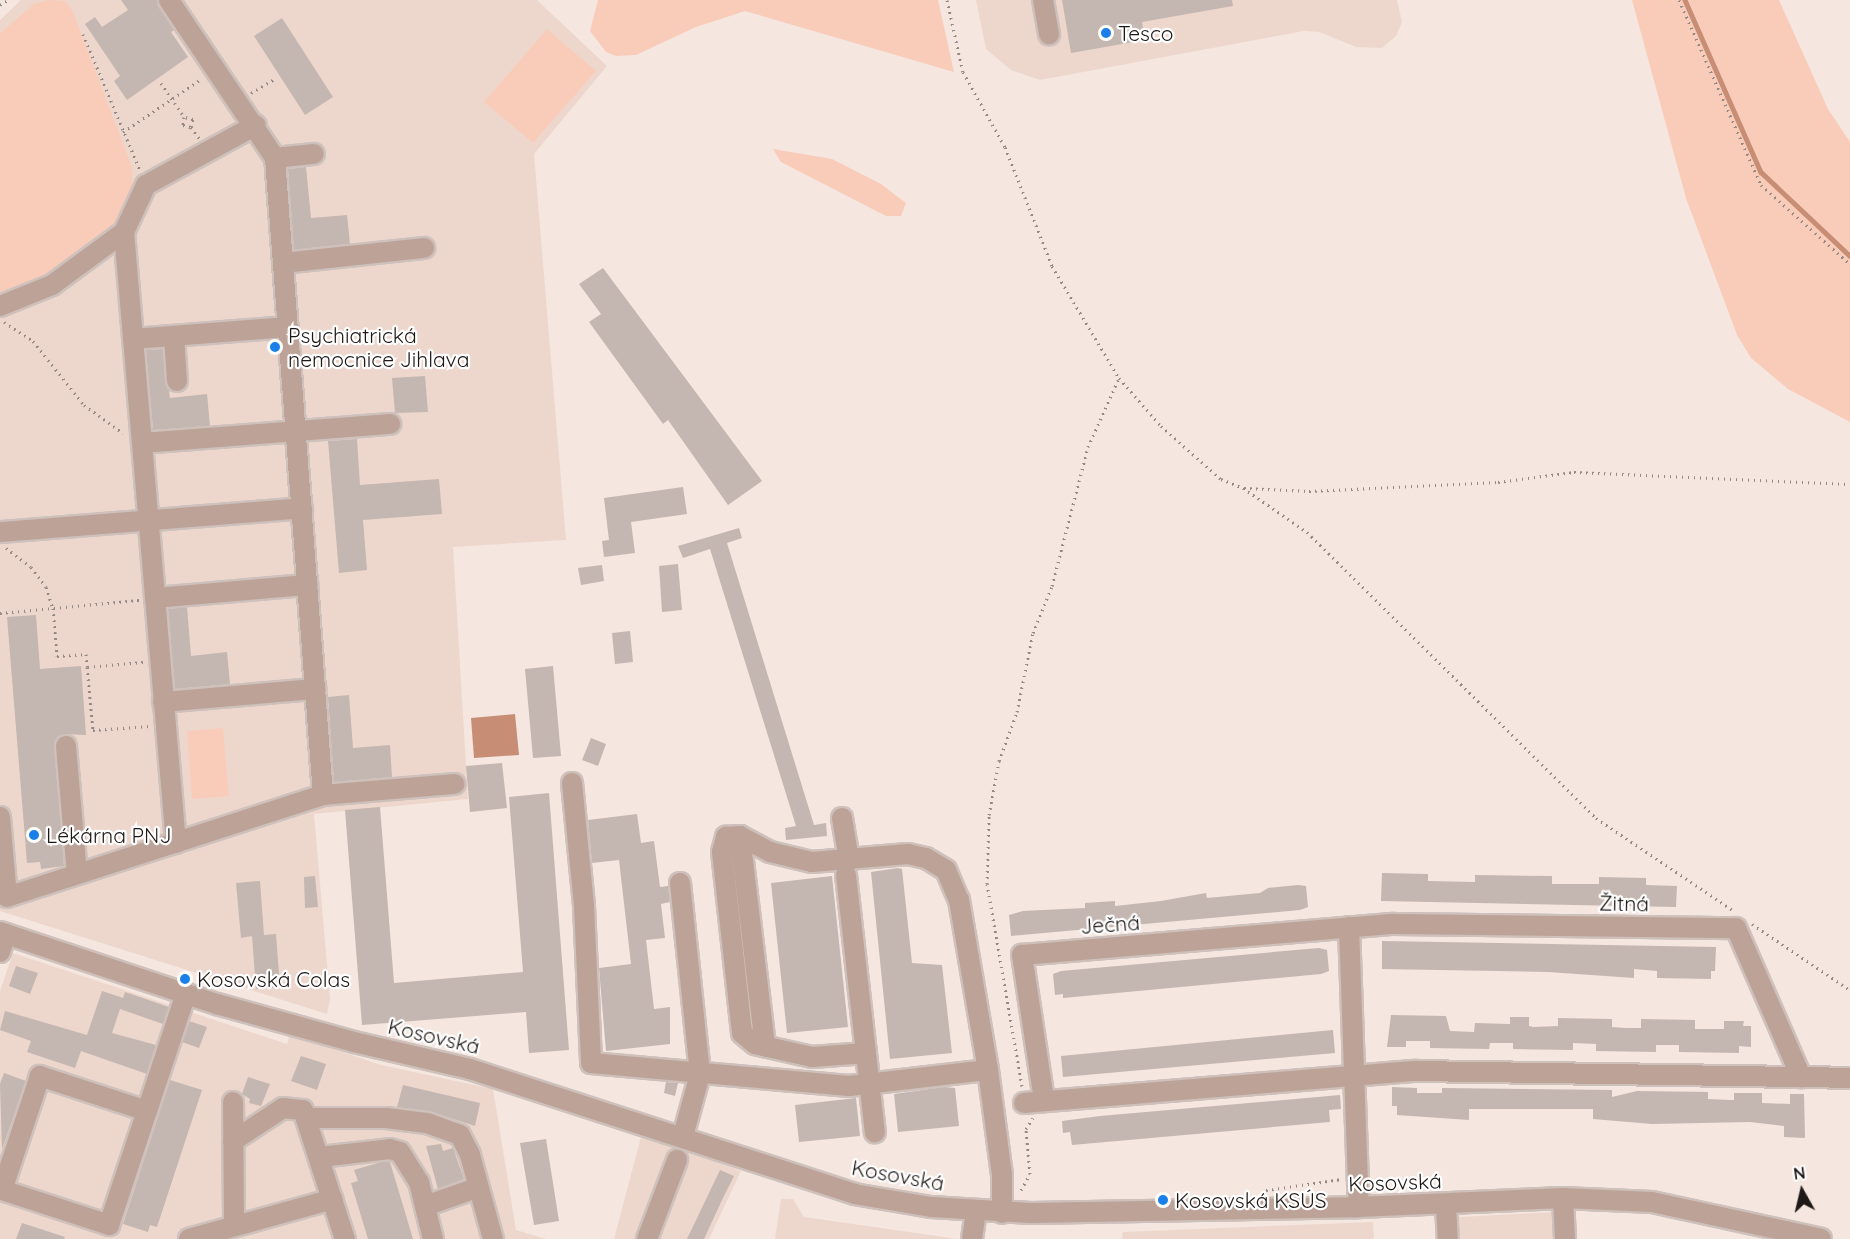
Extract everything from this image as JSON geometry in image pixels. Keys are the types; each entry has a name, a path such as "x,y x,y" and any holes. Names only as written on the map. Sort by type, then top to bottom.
{"street":[{"path":"169,0 256,125 275,158 323,795"},
{"path":"1043,0 1049,34"},
{"path":"0,306 52,285 124,232 146,185 256,125"},
{"path":"275,158 314,154"},
{"path":"124,232 176,843"},
{"path":"283,263 424,248"},
{"path":"133,339 288,327"},
{"path":"174,336 177,381"},
{"path":"142,443 390,424"},
{"path":"0,532 302,508"},
{"path":"155,598 308,585"},
{"path":"164,702 315,689"},
{"path":"66,746 77,874"},
{"path":"572,783 585,906 591,1063 700,1074 869,1085 988,1070"},
{"path":"0,817 3,896 323,795 455,784"},
{"path":"842,818 875,1132"},
{"path":"866,1053 812,1057 765,1047 748,1040 740,1020 722,852 726,837 740,836 770,852 792,858 848,867 908,854 937,863 952,879 961,911 988,1070 1002,1175 1002,1213"},
{"path":"680,883 700,1074 683,1136"},
{"name":"Žitná","path":"1349,927 1394,924 1736,928 1801,1077"},
{"path":"1349,927 1359,1207"},
{"name":"Ječná","path":"1034,1101 1022,955 1349,927"},
{"name":"Kosovská","path":"2,939 354,1042 470,1069 683,1136 854,1194 1002,1213 1446,1205 1563,1198 1652,1202 1821,1239"},
{"path":"147,1111 40,1076 2,1190 113,1232 147,1111 186,993"},
{"path":"1034,1101 1415,1071 1850,1078"},
{"path":"232,1102 234,1226"},
{"path":"233,1141 283,1108 303,1110 308,1118 345,1239"},
{"path":"308,1118 386,1118 446,1129 465,1142 476,1188 493,1239"},
{"path":"320,1157 390,1149 400,1152 413,1167 433,1239"},
{"path":"647,1239 677,1160"},
{"path":"425,1206 476,1188"},
{"path":"189,1239 333,1198"},
{"path":"1563,1198 1565,1239"},
{"path":"1446,1205 1448,1239"},
{"path":"972,1239 976,1211"}],"path":[{"path":"0,5 8,0"},
{"path":"947,0 963,72 1005,147 1052,266 1119,378 1161,426 1221,479 1243,488 1307,532 1596,818 1850,990"},
{"path":"1679,0 1761,184 1850,264"},
{"path":"83,33 146,185"},
{"path":"123,132 217,68"},
{"path":"239,101 274,79"},
{"path":"161,83 184,117"},
{"path":"0,320 33,341 84,405 142,443"},
{"path":"1021,1197 1021,1188 1030,1174 1026,1130 1044,1105 1034,1101 987,884 989,815 999,761 1027,673 1033,633 1052,586 1088,447 1119,378"},
{"path":"1243,488 1309,490 1498,482 1574,472 1850,484"},
{"path":"0,543 40,577 52,608 57,657 86,654 93,730 165,725"},
{"path":"0,613 155,598"},
{"path":"87,667 160,661"}],"shaded area":[{"name":"Psychiatrická nemocnice Jihlava","path":"21,0 537,0 607,66 534,154 566,540 453,547 468,799 314,814 330,999 327,1014 0,911 0,20"},
{"path":"48,0 66,1 73,12 132,167 133,190 114,229 70,264 0,298 0,33 34,4"},
{"path":"598,0 938,0 954,72 745,11 696,27 636,55 616,56 606,52 590,31"},
{"path":"976,0 1397,0 1402,22 1396,36 1382,48 1356,47 1319,32 1304,31 1040,80 1011,70 986,49"},
{"path":"1632,0 1779,0 1828,109 1850,142 1850,422 1788,389 1751,358 1737,335 1686,198"},
{"path":"547,29 596,71 533,143 484,102"},
{"path":"773,149 832,159 881,184 906,203 901,216 886,216 781,162"},
{"path":"515,714 519,755 474,758 471,718"},
{"path":"223,728 229,796 192,799 187,731"},
{"path":"13,953 287,1044 290,1034 381,1065 493,1089 516,1230 546,1239 0,1239 0,991"},
{"path":"642,1133 741,1171 709,1239 614,1239"},
{"path":"781,1199 793,1199 804,1217 958,1239 775,1239"},
{"path":"1555,1212 1556,1239 1442,1239 1440,1218"},
{"path":"1373,1222 1374,1239 1122,1239 1123,1232"}],"building":[{"path":"121,0 157,0 175,30 171,32 188,57 127,100 114,81 120,76 85,24 95,17 102,27 128,10"},
{"name":"Tesco","path":"1062,0 1232,0 1233,6 1142,22 1145,40 1071,53"},
{"path":"282,18 333,97 305,115 254,36"},
{"path":"306,167 311,218 347,215 350,244 294,250 288,169"},
{"path":"603,268 762,481 728,505 668,420 663,424 589,322 601,314 579,284"},
{"path":"163,349 170,398 207,394 210,426 153,430 146,350"},
{"path":"425,376 428,412 395,413 392,378"},
{"path":"357,439 360,485 439,479 442,514 363,520 367,570 339,573 328,441"},
{"path":"683,487 687,514 631,522 635,553 604,557 602,541 609,540 604,498"},
{"path":"739,528 742,538 727,543 814,825 826,823 827,836 786,840 785,828 796,826 710,549 683,558 678,546"},
{"path":"678,564 682,610 662,612 659,566"},
{"path":"602,565 604,581 581,585 578,568"},
{"path":"187,607 191,656 227,652 230,684 175,689 168,609"},
{"path":"36,615 40,669 81,666 86,735 64,734 55,741 64,866 41,869 40,862 27,863 7,617"},
{"path":"630,631 633,662 615,664 612,633"},
{"path":"553,666 561,756 533,758 525,669"},
{"path":"349,695 353,748 390,745 392,777 334,782 328,697"},
{"path":"591,738 606,744 598,766 582,760"},
{"path":"502,763 507,808 470,812 466,766"},
{"path":"549,793 569,1050 529,1053 526,1012 362,1025 345,810 380,807 394,983 523,972 509,797"},
{"path":"637,814 641,843 654,841 660,887 668,886 670,902 661,904 665,938 646,940 654,1009 670,1007 670,1044 606,1051 599,968 631,964 619,860 592,863 588,820"},
{"path":"902,869 912,963 942,965 952,1053 890,1059 871,872"},
{"path":"1382,873 1428,874 1428,881 1475,882 1475,875 1552,876 1552,884 1599,884 1599,877 1646,878 1646,885 1677,886 1676,907 1381,901"},
{"path":"315,876 318,907 305,908 304,877"},
{"path":"832,876 848,1027 787,1033 771,883"},
{"path":"260,881 264,935 276,934 280,987 256,989 252,936 241,938 236,883"},
{"path":"1306,886 1308,907 1300,910 1011,936 1009,915 1023,911 1085,908 1085,903 1115,901 1115,906 1206,893 1207,898 1260,893 1268,888"},
{"path":"1382,941 1716,947 1715,971 1711,971 1711,979 1657,978 1657,971 1634,969 1634,978 1548,972 1382,969"},
{"path":"1319,948 1327,950 1329,971 1321,974 1063,998 1063,994 1055,995 1053,974 1061,971"},
{"path":"16,966 38,973 30,994 9,986"},
{"path":"102,991 123,998 125,992 169,1007 163,1024 120,1009 112,1033 156,1045 147,1074 81,1051 75,1068 27,1052 31,1041 0,1030 5,1011 87,1035"},
{"path":"1391,1015 1446,1016 1450,1031 1474,1032 1475,1023 1510,1024 1510,1017 1529,1017 1529,1026 1533,1027 1558,1026 1558,1018 1612,1019 1612,1027 1626,1028 1641,1028 1641,1019 1695,1020 1695,1029 1724,1029 1724,1021 1744,1021 1743,1026 1751,1026 1751,1047 1739,1046 1739,1053 1679,1052 1679,1045 1656,1045 1656,1052 1596,1051 1596,1044 1573,1043 1573,1050 1513,1049 1513,1043 1490,1043 1489,1049 1430,1048 1430,1041 1406,1041 1406,1047 1387,1047"},
{"path":"189,1021 207,1027 199,1048 182,1042"},
{"path":"1333,1030 1335,1053 1063,1077 1061,1056"},
{"path":"301,1056 326,1064 317,1090 291,1081"},
{"path":"4,1073 26,1081 2,1149 0,1084"},
{"path":"248,1077 270,1084 261,1106 249,1103 250,1099 242,1094"},
{"path":"170,1080 202,1090 157,1227 150,1225 148,1232 123,1224"},
{"path":"666,1082 678,1083 675,1096 664,1093"},
{"path":"403,1085 480,1103 475,1126 431,1112 397,1107"},
{"path":"944,1087 955,1088 959,1126 898,1132 894,1094"},
{"path":"1392,1087 1417,1088 1417,1093 1442,1093 1442,1088 1612,1090 1612,1097 1637,1091 1708,1092 1708,1099 1729,1100 1734,1100 1734,1093 1762,1093 1762,1103 1790,1104 1790,1094 1804,1094 1805,1138 1784,1137 1784,1126 1750,1122 1652,1124 1593,1119 1593,1109 1469,1109 1469,1120 1397,1115 1397,1106 1392,1106"},
{"path":"1340,1095 1341,1109 1329,1110 1330,1122 1072,1145 1070,1132 1063,1133 1062,1121"},
{"path":"856,1098 860,1136 799,1142 795,1105"},
{"path":"546,1139 559,1221 534,1225 520,1143"},
{"path":"441,1144 443,1151 453,1148 464,1179 438,1189 426,1146"},
{"path":"381,1162 390,1162 413,1239 368,1239 351,1183 358,1181 354,1170"},
{"path":"720,1170 734,1176 704,1239 687,1239"},
{"path":"22,1223 65,1237 64,1239 16,1239"}],"waterway":[{"path":"1685,0 1761,172 1850,256"}],"place":[{"name":"Tesco","path":"1106,33"},
{"name":"Psychiatrická nemocnice Jihlava","path":"275,347"},
{"name":"Lékárna PNJ","path":"34,835"},
{"name":"Kosovská Colas","path":"185,979"},
{"name":"Kosovská KSÚS","path":"1163,1200"}]}
